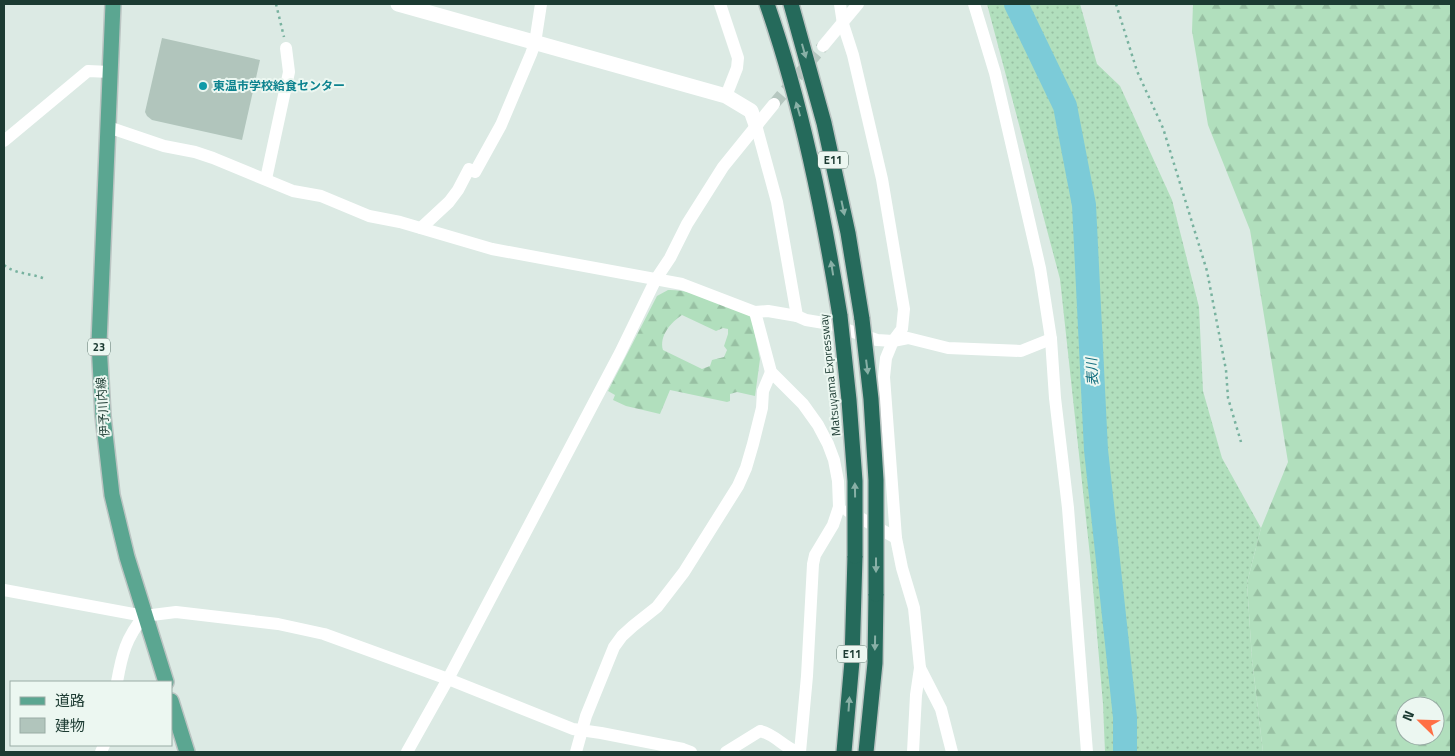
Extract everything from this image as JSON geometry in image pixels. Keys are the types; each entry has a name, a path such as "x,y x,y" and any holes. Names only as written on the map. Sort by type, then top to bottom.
{"highway":[{"name":"Matsuyama Expressway","path":"767,4 804,129 827,237 840,316 850,409 854,481 855,556 852,662 844,752"},
{"name":"E11","path":"791,4 824,123 848,233 862,319 871,399 876,480 876,594 875,662 866,752"}],"main road":[{"name":"伊予川内線","path":"113,4 99,343 103,416 112,495 144,616 166,681"},
{"path":"172,704 187,752"}],"street":[{"path":"398,4 726,96 751,111 777,202 797,316"},
{"path":"421,228 449,202 469,169 475,172 501,125 536,43 541,4"},
{"path":"720,4 738,58 737,68 726,96"},
{"path":"840,4 843,24 882,179 904,309 902,329 886,358 884,377 896,538 902,568 914,608 920,668 916,695 913,752"},
{"path":"823,46 858,4"},
{"path":"974,4 994,73 1040,268 1051,339 1055,398 1069,518 1087,752"},
{"path":"266,179 289,72 286,48"},
{"path":"4,141 88,71 110,72"},
{"path":"407,752 448,679 620,353 656,279 706,192 723,167 774,104"},
{"path":"108,127 164,146 214,158 293,191 321,196 369,216 400,222 492,249 682,284 754,312 768,311 797,316 806,320 830,324 878,340 894,341 908,338 945,347 1021,351 1051,339"},
{"path":"726,752 760,731 769,734 790,749 799,752 807,676 813,564 833,525 839,507 838,480 828,444 818,425 803,404 770,372 754,312"},
{"path":"576,752 582,730 614,647 622,636 657,607 684,572 738,486 753,444 762,408 763,392 770,372"},
{"path":"839,507 896,538"},
{"path":"4,590 144,616 176,612 278,624 324,634 448,679 573,729 691,752"},
{"path":"117,681 123,651 130,634 144,616"},
{"path":"920,668 941,708 952,752"}],"path":[{"path":"276,4 286,48"},
{"path":"1116,4 1137,72 1163,128 1206,271 1226,370 1228,398 1241,442"},
{"path":"4,265 18,272 42,278"}],"green space":[{"path":"987,4 1080,4 1097,64 1120,86 1172,200 1199,307 1203,391 1222,458 1261,528 1247,583 1252,659 1263,752 1105,752 1103,704 1091,565 1060,279"},
{"path":"1193,4 1451,4 1451,752 1263,752 1252,659 1247,583 1261,528 1288,462 1250,230 1208,125 1192,31"},
{"path":"668,290 689,292 751,316 760,359 755,396 737,392 730,394 730,401 727,402 670,390 660,414 626,406 613,400 615,395 608,391 657,296","holes":["682,315 716,331 723,328 728,329 724,346 727,350 724,357 712,360 710,366 702,369 663,350 664,335 674,321"]}],"building":[{"name":"東温市学校給食センター","path":"162,38 260,60 242,140 152,120 147,116 145,112"}],"waterway":[{"name":"表川","path":"1016,4 1065,106 1084,205 1096,450 1125,717 1125,752"}],"tunnel":[{"path":"774,104 823,46"}],"place":[{"name":"東温市学校給食センター","path":"203,86"}]}
